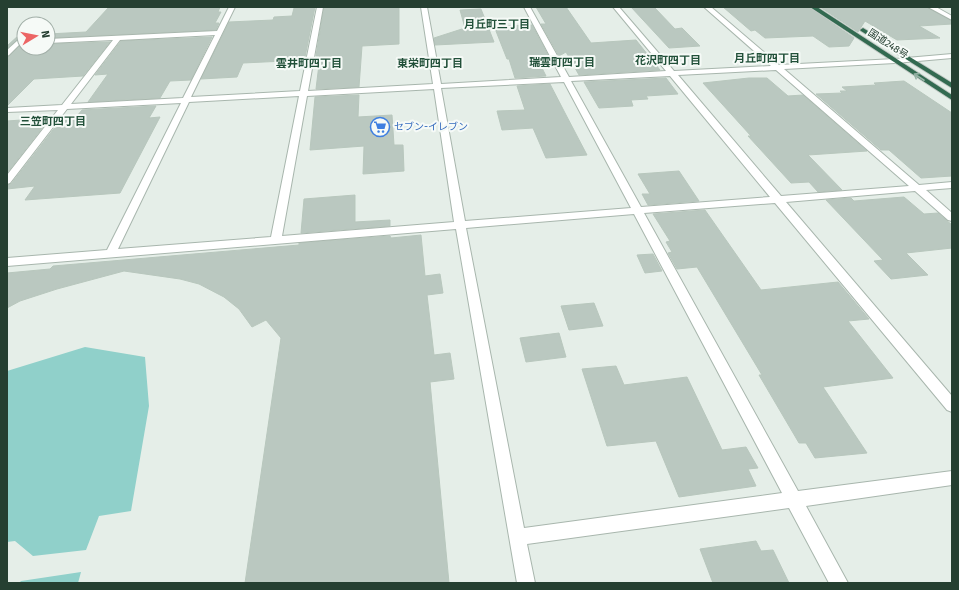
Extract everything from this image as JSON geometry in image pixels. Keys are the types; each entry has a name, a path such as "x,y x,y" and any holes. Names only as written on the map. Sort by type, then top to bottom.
{"highway":[{"name":"国道248号","path":"813,7 952,98"},
{"path":"826,7 845,19"},
{"name":"国道248号","path":"858,27 952,86"}],"street":[{"path":"111,253 232,7"},
{"path":"276,239 320,7"},
{"path":"424,7 460,224 526,583"},
{"path":"527,7 839,583"},
{"path":"616,7 776,199 952,406"},
{"path":"707,7 952,218"},
{"path":"931,7 952,18"},
{"path":"56,41 219,33"},
{"path":"7,181 119,37"},
{"path":"7,54 16,47"},
{"path":"7,110 894,61 952,56"},
{"path":"7,262 952,185"},
{"path":"518,537 952,478"}],"water":[{"path":"85,347 145,357 149,406 131,511 99,516 86,550 33,556 15,541 7,542 7,371"},
{"path":"81,572 78,583 19,583 21,581"}],"building":[{"path":"109,7 220,7 218,12 221,12 215,23 219,23 216,30 56,38 56,34 86,32"},
{"path":"315,7 305,57 285,58 285,61 243,63 237,77 201,79 229,22 273,20 274,17 292,16 294,8"},
{"path":"324,7 399,7 399,44 362,46 359,87 316,89 320,56 316,56"},
{"path":"536,7 566,7 591,43 636,40 660,70 579,75 566,52 559,56 541,24 546,24"},
{"path":"631,7 654,7 675,29 682,28 700,46 669,48"},
{"path":"723,7 809,7 854,38 849,46 829,47 813,36 765,38 755,30 751,31"},
{"path":"820,7 927,7 952,21 952,24 919,26 940,38 897,40 865,21 858,32"},
{"path":"481,9 494,42 435,45 434,38 465,28 460,10"},
{"path":"532,25 551,61 541,66 546,76 515,78 509,59 507,59 494,26"},
{"path":"212,37 191,80 170,81 160,98 88,102 108,74 95,75 121,41"},
{"path":"16,38 16,41 7,48 7,46"},
{"path":"110,42 83,76 34,79 7,106 7,57 16,49 16,56 56,56 56,44"},
{"path":"666,78 678,94 646,96 648,99 631,100 633,106 599,108 584,82"},
{"path":"749,78 767,78 788,96 803,95 867,151 808,155 842,190 818,192 809,182 791,183 748,136 751,136 703,83"},
{"path":"904,81 952,113 952,176 921,178 889,150 881,150 816,94 842,93 840,91 847,91 842,87 876,85 874,83"},
{"path":"550,84 587,155 546,158 533,128 502,130 497,111 525,110 517,86"},
{"path":"359,95 358,117 392,115 394,145 403,145 404,171 363,174 364,146 310,150 315,97"},
{"path":"156,106 149,118 160,117 120,193 25,200 35,186 7,189 7,185 11,184 63,117 77,116 82,110"},
{"path":"50,118 7,173 7,121"},
{"path":"679,171 699,201 648,205 642,194 650,194 638,174"},
{"path":"355,195 355,222 390,220 390,226 301,233 304,199"},
{"path":"904,197 924,214 938,213 952,225 952,248 906,253 928,275 891,279 874,261 883,260 826,200 851,198 854,201"},
{"path":"705,210 761,290 838,282 869,319 848,321 893,378 823,387 867,453 815,458 806,443 799,443 759,375 762,375 697,267 677,269 668,253 672,252 666,242 670,241 653,214"},
{"path":"421,235 425,276 440,274 443,293 427,295 434,355 450,353 454,379 430,382 449,583 245,583 281,338 266,320 252,327 239,309 224,297 199,284 180,279 124,271 57,289 20,301 7,308 7,273 50,269 53,266 299,245 299,243"},
{"path":"653,254 662,271 645,273 637,255"},
{"path":"594,303 603,326 569,330 561,306"},
{"path":"559,333 566,357 526,362 520,338"},
{"path":"616,366 624,385 687,377 722,450 746,447 758,468 748,469 756,486 679,497 656,441 607,446 582,369"},
{"path":"756,541 761,551 773,550 789,583 713,583 700,549"}],"place":[{"name":"セブン-イレブン","path":"380,127"}],"district":[{"name":"月丘町三丁目","path":"497,24"},
{"name":"月丘町四丁目","path":"767,58"},
{"name":"花沢町四丁目","path":"668,60"},
{"name":"瑞雲町四丁目","path":"562,62"},
{"name":"雲井町四丁目","path":"309,63"},
{"name":"東栄町四丁目","path":"430,63"},
{"name":"三笠町四丁目","path":"53,121"}]}
